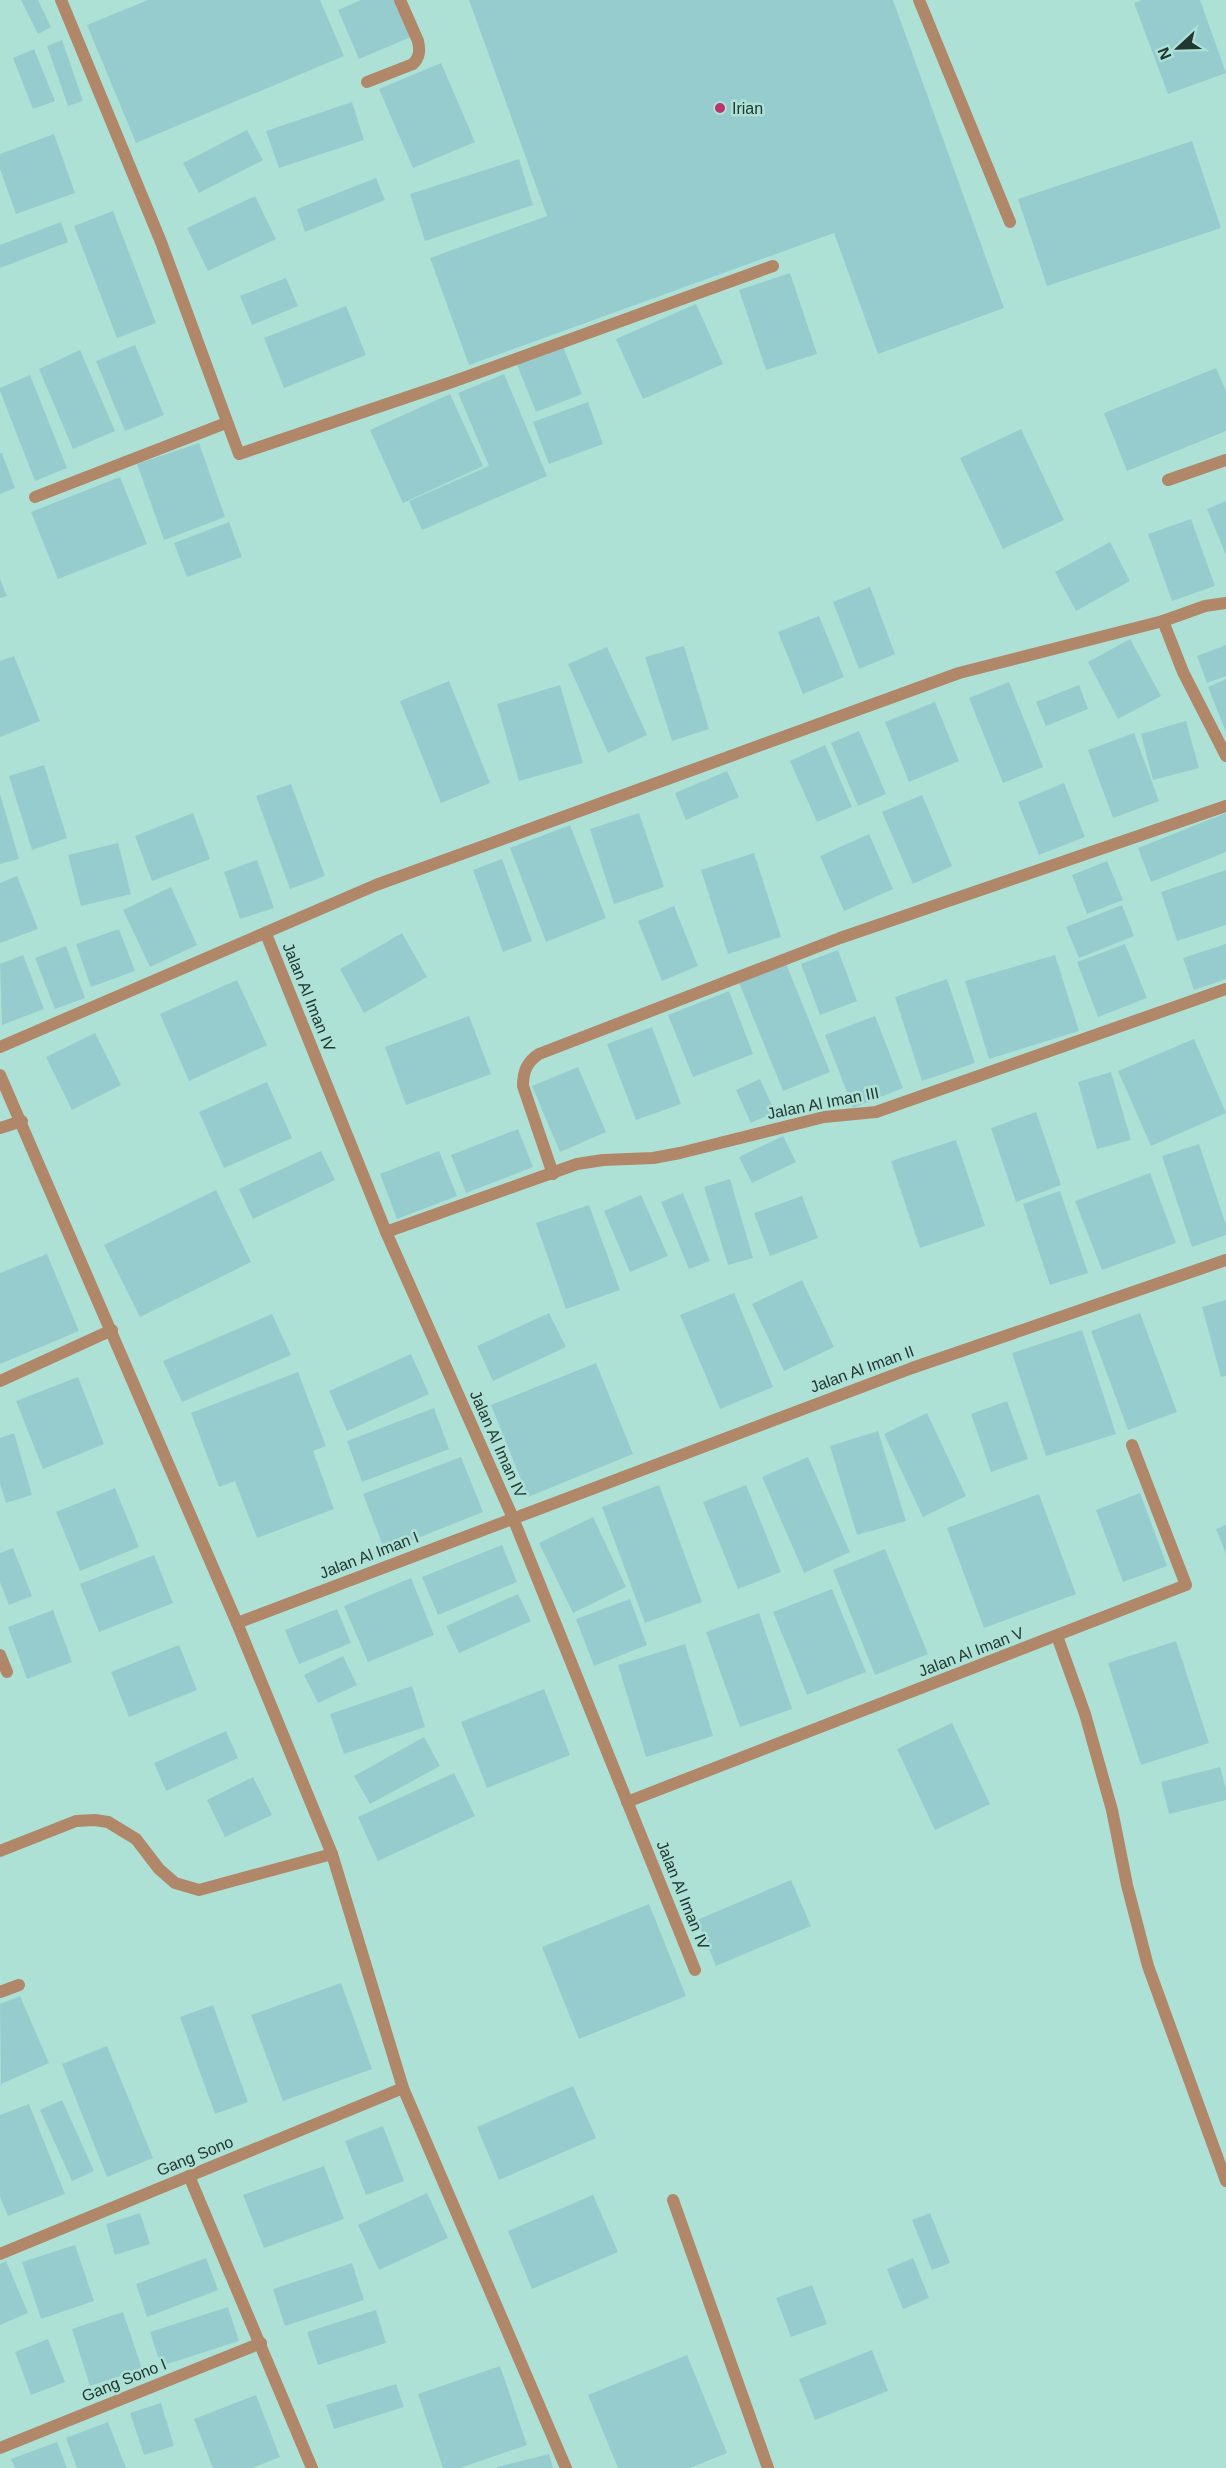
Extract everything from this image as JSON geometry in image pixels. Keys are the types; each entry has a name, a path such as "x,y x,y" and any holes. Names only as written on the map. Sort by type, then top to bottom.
{"street":[{"path":"62,0 161,242 239,454 452,382 773,266"},
{"path":"367,82 413,64 418,59 420,48 418,41 400,0"},
{"path":"919,0 1010,222"},
{"path":"34,497 226,423"},
{"path":"1168,480 1226,460"},
{"path":"0,1047 376,885 960,673 1163,621 1205,606 1226,603"},
{"path":"1163,621 1183,672 1226,756"},
{"path":"553,1174 523,1086 527,1067 539,1054 840,938 1226,806"},
{"name":"Jalan Al Iman IV","path":"266,934 386,1232 513,1518 695,1970"},
{"name":"Jalan Al Iman III","path":"386,1232 577,1164 603,1160 652,1158 824,1117 876,1112 1226,989"},
{"path":"0,1075 22,1121 237,1623 332,1854 403,2088 566,2468"},
{"path":"0,1128 22,1121"},
{"name":"Jalan Al Iman II","path":"513,1518 912,1368 1226,1260"},
{"path":"0,1381 112,1330"},
{"name":"Jalan Al Iman V","path":"627,1802 1186,1585 1132,1445"},
{"name":"Jalan Al Iman I","path":"237,1623 513,1518"},
{"path":"1057,1636 1085,1714 1112,1810 1127,1885 1148,1966 1226,2181"},
{"path":"0,1655 7,1672"},
{"path":"0,1851 76,1821 108,1822 136,1839 159,1869 175,1883 199,1890 332,1854"},
{"path":"0,1992 19,1985"},
{"name":"Gang Sono","path":"0,2254 403,2088"},
{"path":"189,2176 312,2468"},
{"path":"673,2200 768,2468"},
{"name":"Gang Sono I","path":"0,2448 261,2343"}],"building":[{"path":"21,0 38,0 51,27 38,34"},
{"path":"148,0 320,0 344,56 136,143 87,25"},
{"path":"361,0 396,0 411,37 359,59 338,10"},
{"name":"Irian","path":"469,0 893,0 1004,308 878,354 834,233 469,365 430,258 547,216"},
{"path":"1142,0 1200,0 1226,73 1168,94 1134,3"},
{"path":"62,40 83,101 68,106 47,46"},
{"path":"34,49 55,101 33,109 13,58"},
{"path":"441,63 475,142 413,168 379,89"},
{"path":"352,102 364,140 279,168 266,131"},
{"path":"247,130 263,160 199,193 183,163"},
{"path":"54,134 75,193 16,214 0,169 0,154"},
{"path":"1192,141 1221,228 1047,286 1018,199"},
{"path":"519,159 533,205 425,241 410,194"},
{"path":"376,178 385,200 305,232 297,209"},
{"path":"255,196 276,239 208,271 187,228"},
{"path":"113,211 156,323 117,338 74,226"},
{"path":"61,222 68,242 0,268 0,245"},
{"path":"790,273 817,354 766,370 739,290"},
{"path":"286,278 298,306 252,325 240,296"},
{"path":"696,304 723,364 643,399 616,339"},
{"path":"346,306 366,355 284,388 264,338"},
{"path":"562,344 582,394 536,412 516,362"},
{"path":"135,345 164,415 125,431 96,361"},
{"path":"80,350 115,431 73,449 39,369"},
{"path":"1216,368 1226,391 1226,431 1127,471 1104,413"},
{"path":"504,374 547,476 422,530 409,501 489,466 458,393"},
{"path":"30,375 67,468 35,481 0,391 0,388"},
{"path":"450,394 483,466 403,503 370,430"},
{"path":"588,402 603,444 549,464 533,422"},
{"path":"1021,429 1064,520 1003,549 960,458"},
{"path":"199,443 225,517 164,540 137,464"},
{"path":"0,453 2,453 15,488 0,494"},
{"path":"120,477 147,544 58,579 31,512"},
{"path":"1226,501 1226,555 1207,509"},
{"path":"1191,519 1215,586 1172,601 1148,534"},
{"path":"229,522 242,557 187,577 174,543"},
{"path":"1110,542 1130,581 1076,611 1055,572"},
{"path":"0,579 7,596 0,598"},
{"path":"870,587 895,654 859,669 833,602"},
{"path":"819,616 844,677 803,694 778,632"},
{"path":"1130,639 1161,696 1118,719 1088,662"},
{"path":"1226,645 1226,676 1207,683 1197,656"},
{"path":"684,646 709,729 672,741 645,657"},
{"path":"607,647 647,735 608,753 568,664"},
{"path":"14,656 40,721 0,737 0,661"},
{"path":"1226,679 1226,732 1208,687"},
{"path":"449,681 490,783 441,803 400,701"},
{"path":"1009,682 1043,767 1003,783 969,698"},
{"path":"560,685 583,763 519,781 497,704"},
{"path":"1079,685 1088,709 1046,726 1036,702"},
{"path":"935,702 959,761 909,782 885,722"},
{"path":"1186,721 1199,768 1153,780 1141,734"},
{"path":"859,731 886,794 858,806 831,743"},
{"path":"1134,733 1159,801 1113,818 1088,750"},
{"path":"825,745 852,807 817,822 790,761"},
{"path":"44,765 67,838 32,850 9,776"},
{"path":"727,771 739,797 686,820 675,793"},
{"path":"1064,783 1085,837 1039,855 1018,802"},
{"path":"291,784 325,876 290,889 256,796"},
{"path":"0,794 19,859 0,864"},
{"path":"922,795 952,866 913,884 882,812"},
{"path":"193,813 210,859 152,881 135,836"},
{"path":"639,813 664,887 614,904 590,829"},
{"path":"1226,813 1226,852 1151,882 1138,848"},
{"path":"570,825 606,918 546,942 510,848"},
{"path":"869,834 893,889 844,911 820,856"},
{"path":"118,843 131,894 81,906 68,855"},
{"path":"754,853 781,937 728,954 701,870"},
{"path":"502,859 532,941 503,952 473,870"},
{"path":"257,860 274,908 240,919 224,872"},
{"path":"1107,861 1123,900 1087,914 1072,875"},
{"path":"1226,870 1226,925 1177,941 1161,892"},
{"path":"17,876 38,929 0,943 0,883"},
{"path":"171,887 197,945 150,967 123,910"},
{"path":"1122,905 1134,936 1079,958 1066,927"},
{"path":"674,906 698,966 662,981 638,921"},
{"path":"119,929 135,971 91,987 76,944"},
{"path":"402,933 427,977 364,1013 340,969"},
{"path":"1125,944 1147,998 1098,1017 1077,962"},
{"path":"1226,944 1226,979 1194,990 1183,958"},
{"path":"66,946 85,998 55,1009 35,958"},
{"path":"838,950 857,1001 820,1015 801,964"},
{"path":"23,955 44,1009 2,1025 0,964"},
{"path":"1055,955 1079,1031 989,1059 965,981"},
{"path":"785,961 830,1072 783,1091 738,980"},
{"path":"947,979 975,1063 922,1081 895,997"},
{"path":"237,980 267,1045 189,1081 160,1014"},
{"path":"729,991 753,1054 693,1077 668,1015"},
{"path":"469,1016 491,1074 406,1105 385,1047"},
{"path":"875,1016 903,1088 853,1108 825,1035"},
{"path":"652,1027 681,1104 636,1120 607,1044"},
{"path":"95,1033 121,1085 72,1110 46,1057"},
{"path":"1194,1039 1226,1113 1151,1146 1118,1071"},
{"path":"578,1067 606,1132 560,1152 532,1086"},
{"path":"1111,1072 1131,1140 1097,1149 1078,1082"},
{"path":"760,1079 775,1112 751,1123 736,1090"},
{"path":"267,1082 292,1138 224,1168 199,1112"},
{"path":"1036,1112 1061,1185 1016,1202 991,1128"},
{"path":"518,1129 533,1167 466,1193 451,1155"},
{"path":"783,1136 796,1162 752,1183 739,1157"},
{"path":"956,1140 985,1226 920,1248 891,1161"},
{"path":"1199,1144 1226,1225 1226,1235 1192,1247 1162,1156"},
{"path":"321,1151 335,1180 253,1219 239,1189"},
{"path":"439,1151 457,1196 397,1219 380,1174"},
{"path":"1150,1173 1176,1243 1102,1270 1075,1201"},
{"path":"730,1179 753,1258 728,1265 704,1187"},
{"path":"216,1190 251,1262 140,1317 104,1245"},
{"path":"1060,1191 1088,1273 1050,1285 1023,1204"},
{"path":"683,1193 710,1261 689,1269 661,1202"},
{"path":"641,1195 668,1256 630,1272 604,1211"},
{"path":"802,1196 818,1238 770,1256 754,1213"},
{"path":"589,1205 620,1290 566,1309 536,1223"},
{"path":"47,1254 79,1331 0,1364 0,1273"},
{"path":"802,1280 834,1347 784,1371 752,1304"},
{"path":"734,1293 773,1387 720,1409 680,1315"},
{"path":"1226,1300 1226,1376 1221,1377 1202,1307"},
{"path":"549,1313 566,1347 493,1381 477,1346"},
{"path":"1140,1313 1177,1412 1128,1430 1091,1331"},
{"path":"272,1314 291,1355 182,1402 163,1361"},
{"path":"1082,1330 1116,1434 1046,1456 1012,1353"},
{"path":"411,1354 429,1394 347,1431 329,1391"},
{"path":"596,1363 633,1454 528,1497 491,1405"},
{"path":"298,1372 326,1446 313,1451 334,1509 257,1538 235,1481 219,1487 191,1413"},
{"path":"78,1377 104,1444 43,1469 16,1401"},
{"path":"1007,1401 1028,1459 991,1472 971,1414"},
{"path":"434,1408 449,1449 362,1482 347,1441"},
{"path":"927,1413 966,1496 923,1517 884,1434"},
{"path":"878,1431 906,1521 857,1535 830,1446"},
{"path":"14,1433 32,1495 6,1503 0,1483 0,1438"},
{"path":"461,1457 483,1512 385,1551 363,1494"},
{"path":"808,1457 850,1552 804,1573 762,1477"},
{"path":"659,1485 702,1602 645,1623 602,1507"},
{"path":"746,1485 781,1572 738,1589 703,1502"},
{"path":"115,1488 139,1547 80,1571 56,1512"},
{"path":"1140,1493 1167,1566 1123,1582 1096,1510"},
{"path":"1039,1494 1076,1594 984,1628 947,1528"},
{"path":"593,1517 626,1587 573,1613 539,1543"},
{"path":"1226,1525 1226,1554 1216,1529"},
{"path":"502,1545 517,1582 438,1615 422,1577"},
{"path":"13,1548 32,1596 9,1605 0,1582 0,1553"},
{"path":"885,1549 928,1654 875,1675 833,1570"},
{"path":"154,1555 173,1603 99,1632 80,1584"},
{"path":"411,1578 434,1635 368,1662 344,1606"},
{"path":"832,1589 866,1672 807,1695 773,1612"},
{"path":"518,1594 531,1621 459,1653 446,1626"},
{"path":"630,1599 647,1645 594,1666 576,1619"},
{"path":"337,1609 351,1643 299,1664 285,1630"},
{"path":"53,1610 72,1662 27,1679 8,1627"},
{"path":"759,1613 792,1709 740,1727 706,1632"},
{"path":"1176,1641 1209,1743 1141,1765 1108,1663"},
{"path":"685,1644 713,1736 646,1757 618,1665"},
{"path":"179,1645 197,1690 129,1717 111,1672"},
{"path":"343,1656 357,1685 318,1703 304,1675"},
{"path":"412,1686 425,1727 344,1754 330,1714"},
{"path":"544,1689 570,1755 487,1788 461,1722"},
{"path":"952,1723 990,1804 935,1830 897,1749"},
{"path":"226,1731 238,1758 166,1791 154,1763"},
{"path":"424,1737 440,1766 370,1804 354,1776"},
{"path":"1220,1767 1226,1789 1226,1800 1169,1814 1161,1782"},
{"path":"454,1773 475,1816 378,1861 358,1817"},
{"path":"253,1777 272,1815 225,1837 207,1800"},
{"path":"791,1880 811,1926 716,1966 697,1920"},
{"path":"649,1904 686,1996 579,2039 542,1947"},
{"path":"341,1983 372,2069 283,2101 251,2015"},
{"path":"20,1996 49,2063 1,2084 0,2004"},
{"path":"213,2005 248,2102 215,2114 180,2017"},
{"path":"107,2046 153,2158 107,2177 62,2064"},
{"path":"573,2086 596,2138 499,2180 477,2127"},
{"path":"62,2100 94,2171 72,2181 40,2110"},
{"path":"29,2104 65,2194 8,2216 0,2197 0,2115"},
{"path":"383,2126 404,2181 366,2195 345,2141"},
{"path":"324,2166 344,2219 264,2248 243,2195"},
{"path":"427,2193 448,2238 379,2270 358,2225"},
{"path":"593,2195 618,2252 532,2289 508,2231"},
{"path":"140,2213 150,2244 115,2255 106,2224"},
{"path":"930,2213 950,2263 932,2270 912,2220"},
{"path":"75,2245 94,2301 41,2319 22,2262"},
{"path":"206,2258 218,2290 147,2317 136,2284"},
{"path":"913,2258 929,2298 903,2309 887,2269"},
{"path":"6,2261 28,2313 0,2325 0,2264"},
{"path":"352,2263 364,2300 285,2326 273,2289"},
{"path":"812,2285 827,2324 791,2337 776,2298"},
{"path":"228,2307 239,2341 161,2366 150,2332"},
{"path":"376,2310 386,2343 318,2365 307,2332"},
{"path":"123,2312 142,2369 90,2386 72,2329"},
{"path":"48,2339 65,2382 31,2395 15,2352"},
{"path":"872,2350 888,2391 815,2420 799,2379"},
{"path":"687,2355 727,2453 690,2468 618,2468 588,2395"},
{"path":"500,2366 527,2445 460,2468 443,2468 418,2394"},
{"path":"396,2384 404,2407 334,2429 326,2405"},
{"path":"256,2395 280,2457 252,2468 213,2468 194,2419"},
{"path":"161,2403 174,2446 144,2455 130,2413"},
{"path":"108,2422 126,2468 77,2468 66,2438"},
{"path":"57,2442 67,2468 15,2468 11,2459"},
{"path":"549,2454 553,2468 497,2468 497,2467"}],"place":[{"name":"Irian","path":"720,108"}]}
